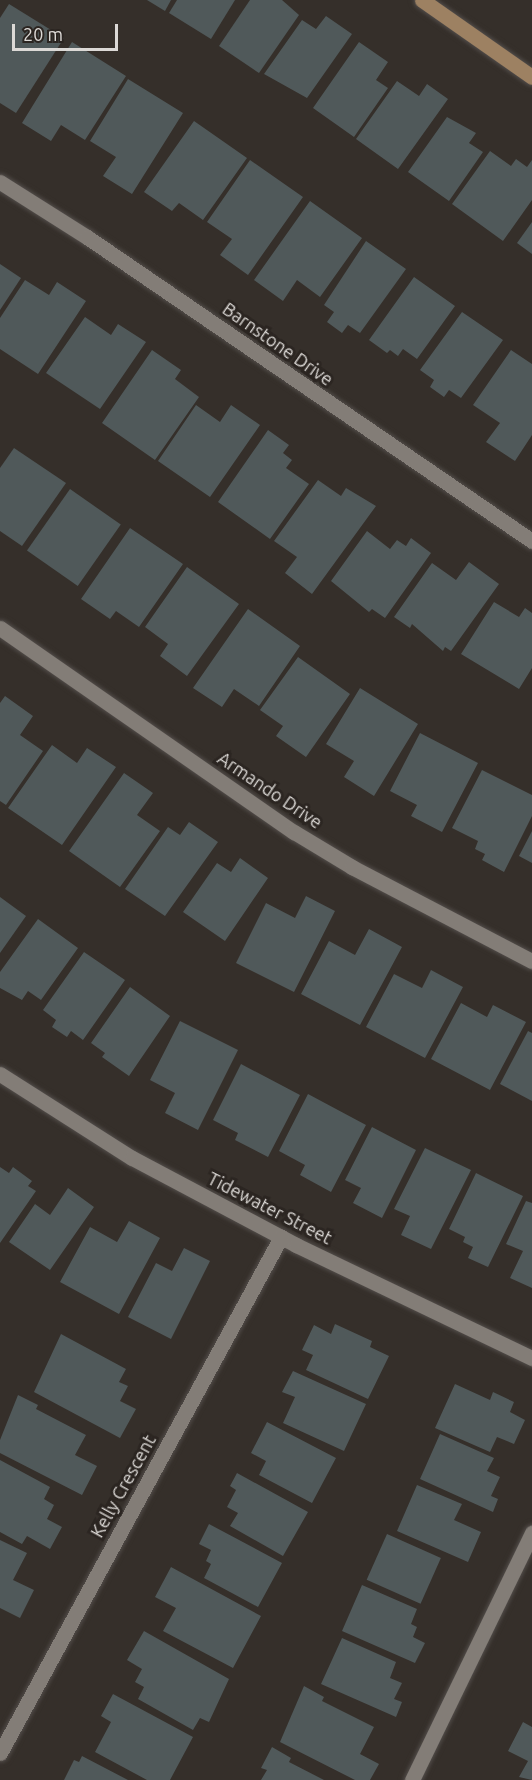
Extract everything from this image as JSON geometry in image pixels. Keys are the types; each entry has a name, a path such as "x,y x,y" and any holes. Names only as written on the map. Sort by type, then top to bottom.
{"street":[{"path":"422,0 532,77"},
{"name":"Barnstone Drive","path":"0,182 87,237 532,541"},
{"name":"Armando Drive","path":"0,628 294,832 352,867 532,961"},
{"name":"Tidewater Street","path":"0,1074 132,1158 281,1237 532,1358"},
{"name":"Kelly Crescent","path":"0,1753 281,1237"},
{"path":"412,1780 532,1533"}],"building":[{"path":"147,0 171,0 165,11"},
{"path":"177,0 235,0 211,39 169,13"},
{"path":"250,0 282,0 299,15 259,73 219,46"},
{"path":"9,4 64,38 16,113 0,103 0,18"},
{"path":"326,16 352,34 307,98 264,74 302,20 316,29"},
{"path":"72,42 126,76 85,140 61,125 51,141 22,123"},
{"path":"359,42 388,62 376,80 388,88 354,137 313,108"},
{"path":"128,79 183,113 132,194 103,176 116,157 90,141"},
{"path":"397,81 419,96 427,84 448,99 398,169 356,139"},
{"path":"447,117 476,133 469,143 483,152 449,201 408,172"},
{"path":"194,121 247,158 203,220 179,203 172,211 144,192"},
{"path":"490,151 511,166 516,159 527,167 532,160 532,200 503,241 452,204"},
{"path":"250,160 303,197 248,275 220,255 232,239 207,222"},
{"path":"310,201 362,238 320,297 297,280 283,301 254,280"},
{"path":"532,222 532,254 517,243"},
{"path":"366,241 406,269 360,333 348,325 342,333 327,322 334,312 324,305"},
{"path":"0,264 21,278 0,310"},
{"path":"414,277 455,306 417,359 403,349 398,356 390,350 387,353 369,340"},
{"path":"25,280 49,295 57,282 86,301 38,374 0,349 0,318"},
{"path":"462,312 503,340 461,398 449,390 444,397 430,387 434,380 420,370"},
{"path":"85,317 111,335 118,324 146,342 100,409 46,373"},
{"path":"152,350 181,370 175,379 199,397 155,460 102,423"},
{"path":"511,350 532,364 532,435 515,461 486,442 500,423 473,405"},
{"path":"196,405 220,422 231,405 260,425 210,497 158,461"},
{"path":"268,430 289,445 283,453 292,460 286,468 309,484 270,539 218,502"},
{"path":"14,448 66,483 22,546 0,531 0,468"},
{"path":"318,480 341,496 346,488 376,506 312,594 285,573 297,557 274,541"},
{"path":"70,489 121,525 78,586 27,550"},
{"path":"130,528 183,564 139,627 116,611 110,619 81,599"},
{"path":"367,531 390,549 397,540 406,546 411,538 431,553 385,618 372,609 369,612 331,581"},
{"path":"469,562 499,584 451,651 445,647 443,651 412,624 410,628 394,617 432,563 456,580"},
{"path":"187,567 239,604 187,676 160,656 168,644 145,627"},
{"path":"494,602 519,617 525,608 532,613 532,668 519,689 461,654"},
{"path":"248,609 300,646 259,706 234,689 222,707 193,688"},
{"path":"298,657 350,694 306,757 276,736 283,726 260,710"},
{"path":"360,688 418,724 374,796 344,777 354,761 326,744"},
{"path":"5,696 33,716 20,735 43,751 6,805 0,801 0,703"},
{"path":"420,733 478,763 442,832 411,816 417,805 390,791"},
{"path":"52,745 77,763 87,748 116,767 62,845 8,808"},
{"path":"482,770 532,795 532,816 504,872 482,860 485,854 475,849 478,841 452,828"},
{"path":"124,773 153,793 137,815 160,831 120,887 69,851"},
{"path":"189,822 218,842 165,916 125,889 168,827 180,835"},
{"path":"532,831 532,863 519,856"},
{"path":"240,858 268,878 225,941 183,912 217,863 231,872"},
{"path":"306,896 335,911 294,992 236,963 266,903 295,918"},
{"path":"0,897 26,916 0,953"},
{"path":"38,919 78,948 41,1000 28,991 22,1000 0,988 0,972"},
{"path":"369,929 402,947 360,1025 301,994 329,941 355,955"},
{"path":"84,952 125,980 83,1040 71,1031 67,1037 52,1027 56,1020 43,1010"},
{"path":"431,970 463,987 425,1058 366,1027 394,974 422,988"},
{"path":"130,987 170,1016 129,1076 102,1057 105,1053 91,1043"},
{"path":"461,1003 487,1017 493,1005 526,1022 490,1090 431,1059"},
{"path":"180,1021 238,1050 198,1130 165,1113 175,1093 150,1080"},
{"path":"528,1031 532,1033 532,1101 500,1084"},
{"path":"241,1064 300,1095 268,1157 235,1140 238,1133 213,1120"},
{"path":"308,1094 366,1125 331,1192 300,1175 305,1165 279,1151"},
{"path":"372,1127 416,1150 382,1218 353,1203 361,1188 345,1180"},
{"path":"425,1148 471,1170 431,1249 401,1235 410,1216 394,1209"},
{"path":"0,1167 9,1173 13,1167 32,1181 28,1186 36,1191 0,1243"},
{"path":"476,1173 523,1196 488,1267 468,1258 473,1247 463,1242 465,1237 449,1229"},
{"path":"68,1188 94,1207 50,1270 9,1242 35,1204 50,1215"},
{"path":"526,1201 532,1203 532,1288 510,1278 523,1251 506,1244"},
{"path":"129,1221 160,1238 119,1314 60,1282 90,1227 117,1242"},
{"path":"184,1248 210,1261 171,1339 128,1317 156,1263 172,1271"},
{"path":"335,1324 372,1341 370,1347 389,1356 368,1399 306,1370 313,1355 302,1350 314,1325 331,1334"},
{"path":"61,1334 126,1369 119,1382 128,1386 120,1401 136,1409 120,1438 34,1392"},
{"path":"293,1371 366,1404 344,1451 283,1423 295,1397 282,1392"},
{"path":"455,1384 490,1400 493,1392 514,1402 510,1412 525,1420 514,1444 497,1437 490,1452 435,1428"},
{"path":"18,1395 38,1405 36,1409 86,1435 75,1455 97,1466 82,1495 0,1453 0,1440"},
{"path":"267,1422 336,1458 312,1503 259,1475 266,1461 251,1453"},
{"path":"440,1434 494,1458 487,1471 500,1477 491,1496 498,1499 493,1512 420,1479"},
{"path":"0,1460 50,1487 44,1499 54,1505 47,1519 62,1527 50,1549 27,1536 22,1544 0,1532"},
{"path":"237,1473 308,1512 283,1556 230,1526 238,1513 227,1507 236,1490 230,1486"},
{"path":"417,1485 462,1504 454,1520 481,1532 468,1562 397,1531"},
{"path":"209,1524 282,1563 258,1607 204,1578 211,1564 206,1561 211,1550 199,1544"},
{"path":"387,1534 441,1558 421,1604 367,1580"},
{"path":"0,1540 27,1553 13,1580 34,1590 20,1618 0,1608"},
{"path":"171,1567 261,1616 233,1668 163,1631 176,1608 155,1597"},
{"path":"362,1585 417,1609 411,1624 417,1627 413,1637 425,1643 415,1663 342,1631"},
{"path":"144,1631 229,1679 209,1722 200,1718 193,1730 138,1699 144,1687 135,1682 142,1669 127,1660"},
{"path":"342,1638 396,1662 390,1678 402,1683 394,1699 402,1702 396,1717 321,1684"},
{"path":"304,1686 324,1697 322,1701 374,1727 360,1754 379,1764 370,1780 355,1780 280,1742"},
{"path":"113,1694 193,1737 170,1780 147,1780 95,1752 111,1722 101,1716"},
{"path":"523,1722 532,1727 532,1780 519,1777 528,1761 508,1751"},
{"path":"272,1747 291,1758 289,1762 324,1780 261,1780 267,1770 261,1768"},
{"path":"82,1756 128,1780 64,1780 74,1760 79,1762"}]}
